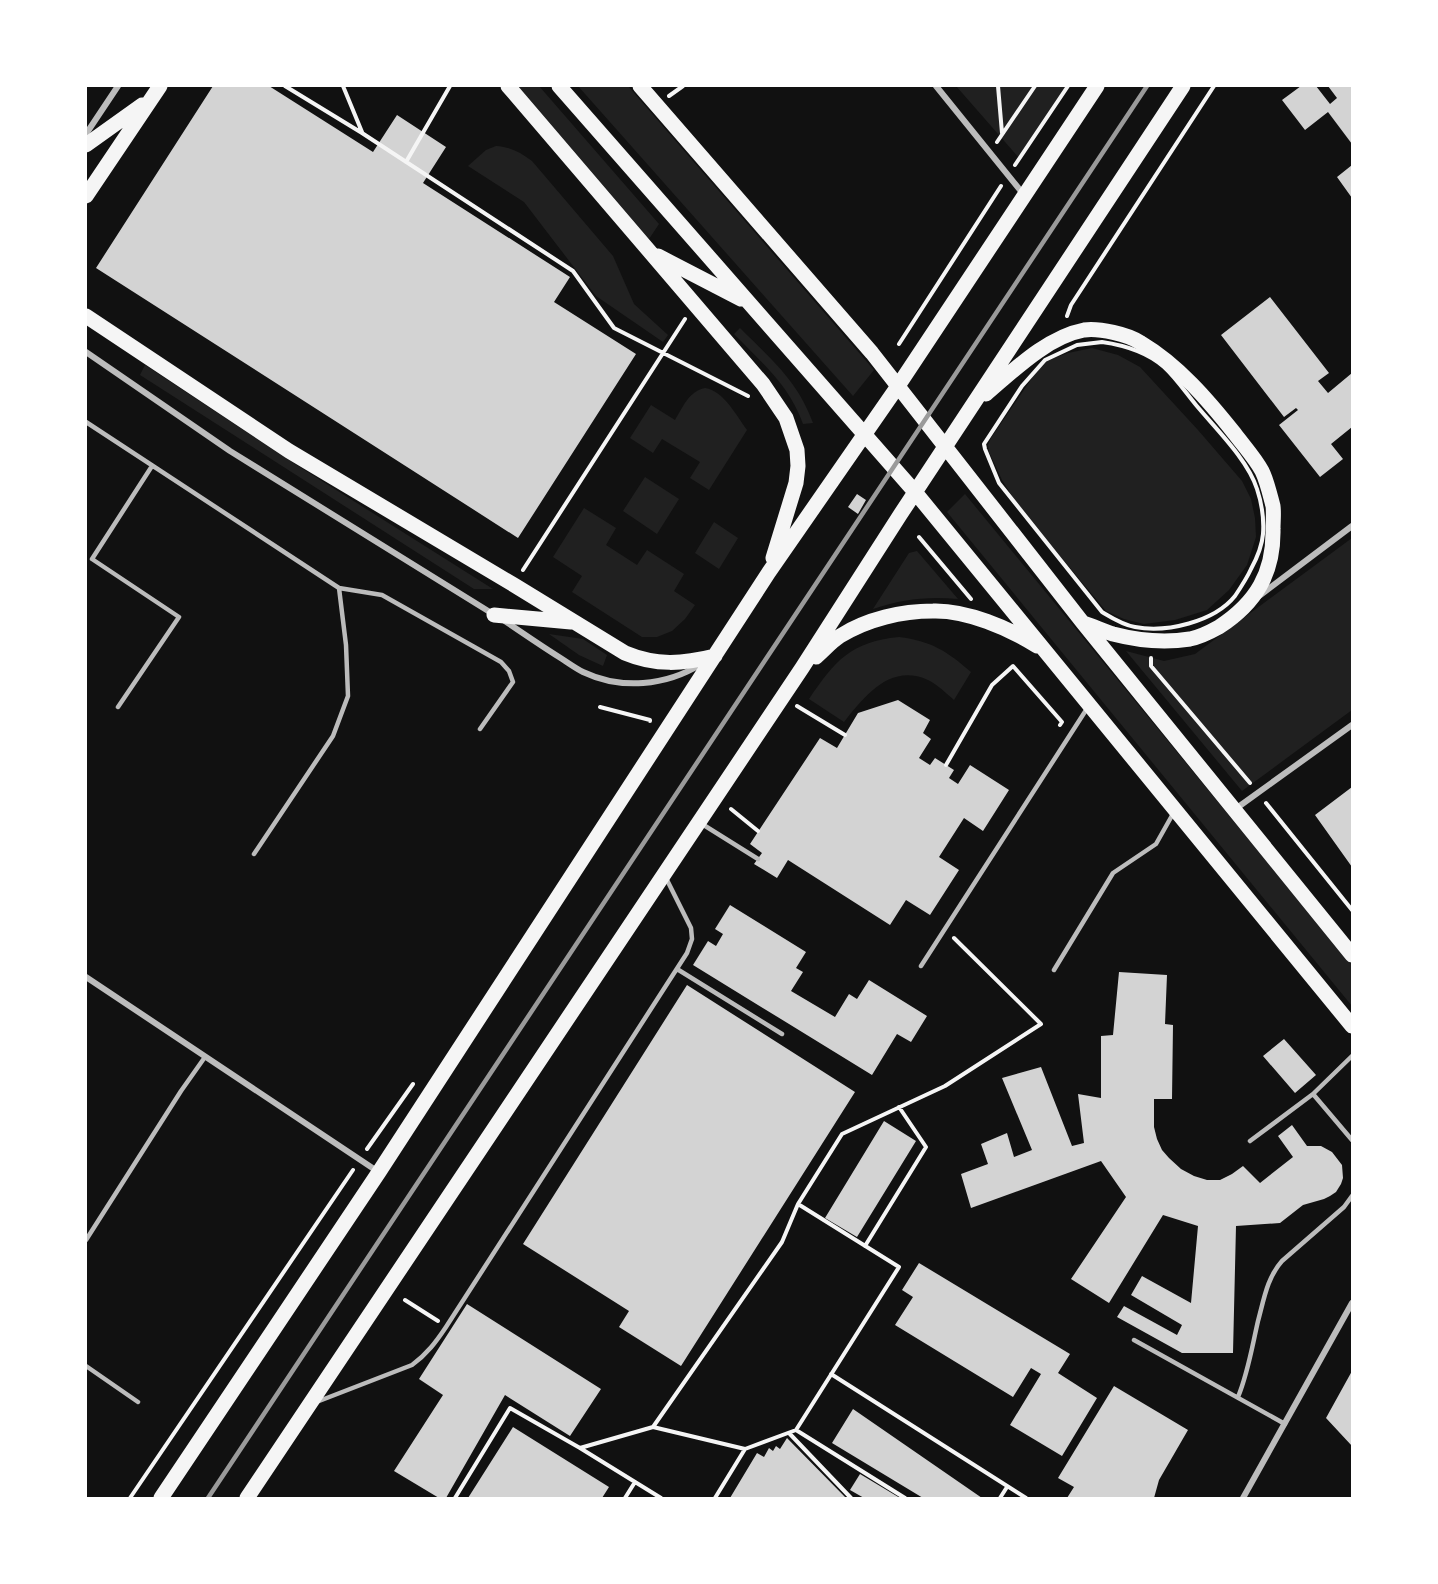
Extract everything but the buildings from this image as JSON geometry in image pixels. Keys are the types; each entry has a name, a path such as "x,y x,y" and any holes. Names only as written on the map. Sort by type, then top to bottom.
{"main road":[{"path":"86,196 160,86"},
{"path":"508,86 763,384 786,418 797,450 798,466 796,483 769,572"},
{"path":"559,86 915,492 1353,1026"},
{"path":"640,86 872,353 1083,623 1353,955"},
{"path":"161,1498 379,1172 769,572 898,386 1097,86"},
{"path":"247,1498 700,822 1183,86"},
{"path":"86,145 151,99"},
{"path":"650,252 748,303"},
{"path":"86,316 289,451 625,653 654,662 690,662 715,656"},
{"path":"972,406 1020,365 1058,339 1083,330 1103,330 1139,341 1172,365 1221,416 1262,471 1273,508 1274,547 1268,572 1249,604 1230,620 1210,632 1191,639 1137,639 1112,634 1083,623"},
{"path":"802,668 840,636 870,622 901,614 934,610 967,616 994,625 1027,640 1046,652"},
{"path":"494,615 574,622"}],"street":[{"path":"86,134 118,86"},
{"path":"936,86 1024,195"},
{"path":"86,352 230,451 582,671 615,682 648,683 691,671 715,656"},
{"path":"1249,604 1353,526"},
{"path":"1234,810 1353,725"},
{"path":"86,977 379,1172"},
{"path":"1243,1498 1353,1304"}],"lane":[{"path":"86,422 339,588 382,595 501,662 509,671 513,682 480,729"},
{"path":"92,559 152,466"},
{"path":"86,555 179,617 118,707"},
{"path":"254,854 333,736 348,696 346,645 339,588"},
{"path":"921,966 1089,705"},
{"path":"1054,970 1113,873 1156,844 1175,810"},
{"path":"700,822 758,859"},
{"path":"311,1404 412,1365 433,1346 446,1327 687,953 692,939 691,928 664,876"},
{"path":"677,969 782,1034"},
{"path":"1250,1141 1313,1094 1353,1056"},
{"path":"86,1240 205,1057"},
{"path":"1313,1094 1353,1140"},
{"path":"1238,1397 1245,1380 1269,1280 1282,1260 1344,1207 1353,1196"},
{"path":"1134,1340 1285,1424"},
{"path":"86,1366 138,1402"}],"path":[{"path":"285,86 362,133 573,270 614,328 755,400"},
{"path":"343,86 362,133"},
{"path":"406,162 450,86"},
{"path":"998,86 1002,134"},
{"path":"990,152 1035,86"},
{"path":"899,344 1068,86"},
{"path":"1058,339 1071,305 1214,86"},
{"path":"514,585 685,319"},
{"path":"1102,342 1120,344 1164,367 1248,467 1257,488 1263,514 1263,536 1258,555 1246,580 1234,597 1224,606 1192,623 1176,627 1155,628 1134,627 1116,620 1102,612 999,483 984,444 1022,386 1045,360 1077,345 1102,342"},
{"path":"920,537 971,599"},
{"path":"946,765 992,685 1013,666 1062,722 1056,732"},
{"path":"796,705 845,735"},
{"path":"600,707 650,720 644,729"},
{"path":"731,809 758,831"},
{"path":"653,1427 782,1242 798,1204 842,1134 945,1086 1041,1024 945,929"},
{"path":"130,1498 413,1083"},
{"path":"865,1246 926,1147 899,1107"},
{"path":"580,1448 653,1427 745,1449 796,1430 899,1267 798,1204"},
{"path":"405,1300 446,1327"},
{"path":"831,1374 1026,1498"},
{"path":"455,1498 510,1408 661,1498"},
{"path":"796,1430 904,1498"},
{"path":"789,1433 851,1498"},
{"path":"715,1498 745,1449"},
{"path":"625,1498 635,1482"},
{"path":"1000,1498 1007,1487"}],"shaded area":[{"path":"518,86 539,86 659,224 649,239"},
{"path":"578,86 628,86 874,370 853,396"},
{"path":"956,86 1066,86 1019,158"},
{"path":"496,146 515,150 532,161 613,256 634,304 668,335 663,342 596,296 524,202 468,166 486,150"},
{"path":"740,328 782,371 800,395 813,423 803,424 782,386 734,334"},
{"path":"1092,348 1118,355 1140,367 1242,481 1251,499 1256,537 1247,565 1229,590 1207,610 1175,620 1144,624 1106,611 1019,507 1002,480 989,452 988,445 991,438 1043,362"},
{"path":"145,365 295,464 493,589 474,589 140,375"},
{"path":"705,388 724,399 747,430 709,490 690,478 700,462 662,439 653,453 630,438 651,405 675,420 691,396"},
{"path":"645,477 679,499 657,534 623,511"},
{"path":"965,494 1352,965 1352,1006 947,512"},
{"path":"584,508 616,528 606,545 637,565 647,550 684,574 674,591 695,605 672,631 657,637 642,637 572,592 582,576 553,557"},
{"path":"714,522 738,538 719,569 695,553"},
{"path":"1352,538 1352,710 1242,791 1126,651 1164,661 1195,654"},
{"path":"917,551 958,599 915,599 873,609 909,553"},
{"path":"549,634 583,639 607,655 603,666 579,655"},
{"path":"899,637 930,644 954,658 971,672 954,700 928,680 914,676 890,679 880,685 844,722 809,699 827,674 845,656 868,643"}],"railway":[{"path":"208,1498 1147,86"}]}
